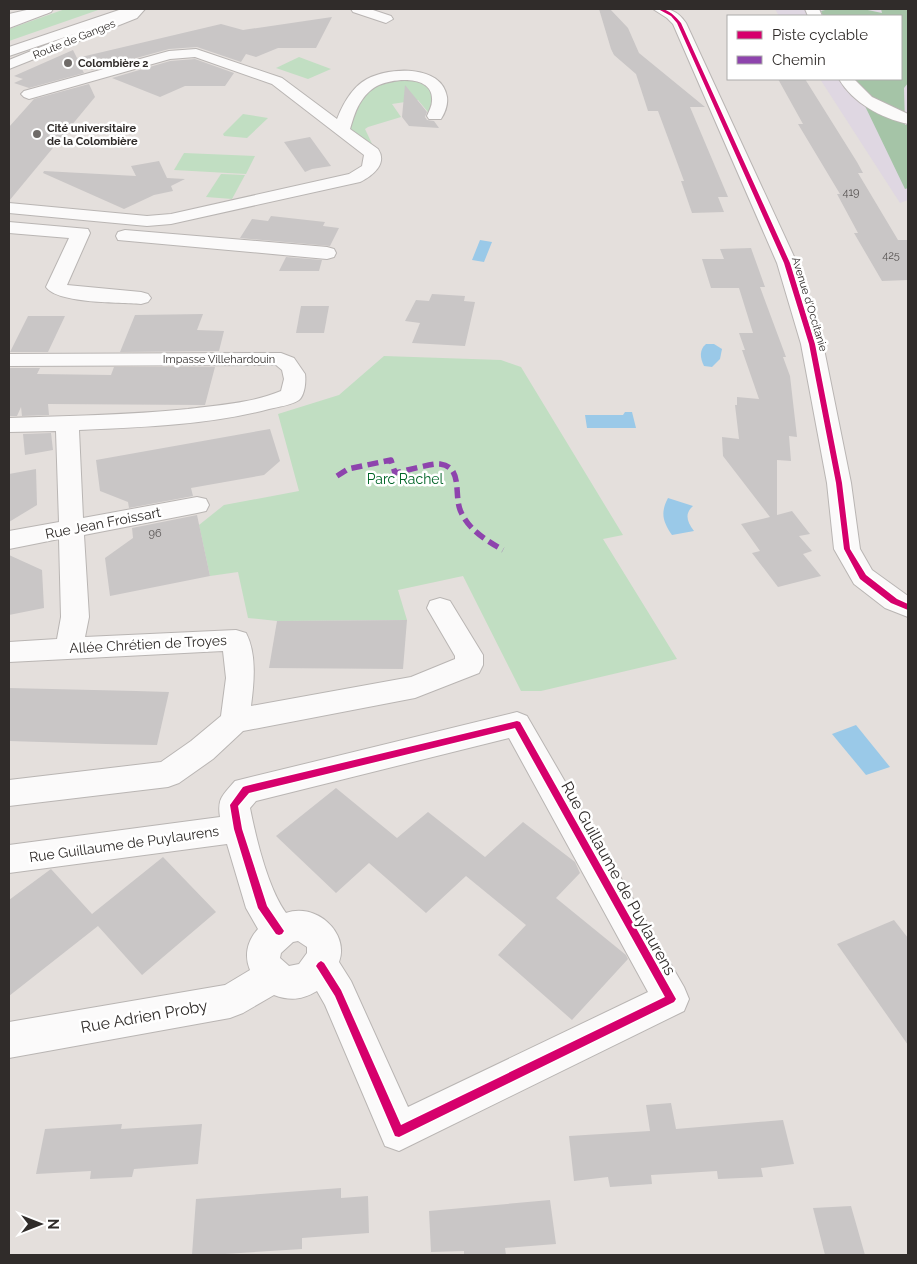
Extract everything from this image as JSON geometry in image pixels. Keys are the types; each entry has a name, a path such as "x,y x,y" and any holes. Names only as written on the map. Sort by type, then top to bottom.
{"street":[{"path":"9,18 45,9"},
{"path":"9,24 45,9"},
{"path":"9,44 111,9"},
{"name":"Route de Ganges","path":"9,52 136,9"},
{"name":"Route de Ganges","path":"9,65 132,15 136,9"},
{"path":"358,9 386,18"},
{"name":"Avenue d'Occitanie","path":"660,9 672,15 679,23 788,263 812,344 839,482 848,549 863,577 894,601 908,607"},
{"path":"9,208 147,221 190,216 338,183 365,173 372,167 372,153 277,81 196,53 169,56 29,94"},
{"path":"342,130 352,102 371,83 386,73 416,69 430,81 438,91 440,105 435,116"},
{"path":"847,80 858,96 873,106 908,119"},
{"path":"9,228 327,253"},
{"path":"81,233 56,287 66,292 140,298"},
{"name":"Impasse Villehardouin","path":"9,360 281,359 291,365 296,379 291,394 275,402 160,419 9,425"},
{"path":"68,424 76,617 69,649"},
{"name":"Rue Jean Froissart","path":"9,540 197,505"},
{"path":"9,793 168,774 202,750 235,721 415,687 469,665 469,655 440,608"},
{"name":"Allée Chrétien de Troyes","path":"9,652 236,640 240,678 235,721"},
{"name":"Rue Guillaume de Puylaurens","path":"279,931 264,908 238,829 234,805 246,790 517,724 671,998 399,1132 338,993 321,966"},
{"name":"Rue Guillaume de Puylaurens","path":"9,859 238,829"},
{"path":"288,926 308,926 322,938 325,947 325,957 321,966 308,979 299,982 280,981 273,976 264,962 264,953 272,936 279,931 288,926"},
{"name":"Rue Adrien Proby","path":"9,1040 230,1001 273,976"}],"shaded area":[{"path":"775,9 908,9 908,200 900,203 821,80 902,80 902,15 778,15"}],"green space":[{"path":"65,9 101,9 9,41 9,29"},
{"path":"829,9 863,9 882,13 881,9 908,9 908,83 904,88 905,125 908,125 908,188 905,189 852,80 902,80 902,15 823,15 821,11"},
{"path":"299,57 331,69 308,79 276,68"},
{"path":"416,79 433,91 433,109 428,112 418,100 392,104 401,117 365,129 373,146 347,128 358,101 379,82"},
{"path":"243,114 268,118 247,138 224,136 223,134"},
{"path":"184,153 255,156 246,174 174,170"},
{"path":"221,174 245,175 232,199 206,197"},
{"name":"Parc Rachel","path":"384,356 501,360 521,367 623,535 603,539 677,659 541,691 521,691 463,576 398,590 407,620 277,621 248,618 238,572 210,576 199,525 224,505 299,491 278,414 339,395"}],"water":[{"path":"480,240 492,242 484,262 472,260"},
{"path":"706,344 714,344 722,349 720,359 712,367 704,366 702,360 701,351"},
{"path":"625,412 632,412 636,428 587,428 585,415 623,415"},
{"path":"668,498 693,506 689,511 688,517 689,524 694,531 672,535 666,526 663,513"},
{"path":"856,725 890,767 866,775 832,734"}],"building":[{"path":"599,9 610,9 628,28 639,53 705,107 690,107 728,197 718,197 724,212 692,213 681,181 684,181 658,111 648,111 636,74 614,55"},
{"path":"332,17 316,48 278,48 256,57 246,54 241,62 197,47 169,49 93,70 80,65 84,73 29,88 14,83 23,79 14,76 73,50 77,58 221,24 243,30"},
{"path":"195,59 234,73 225,86 185,86 160,97 112,78 170,61"},
{"path":"779,80 806,80 857,162 863,173 858,173 898,240 908,240 908,280 882,281 854,233 858,233 837,194 840,194 798,124 803,124"},
{"name":"Cité universitaire de la Colombière","path":"89,84 95,97 9,201 9,127 34,99"},
{"path":"405,85 427,112 425,117 427,120 434,121 439,128 409,126 402,117"},
{"path":"310,137 331,166 305,172 284,142"},
{"path":"159,161 167,178 185,179 171,186 173,191 154,195 124,209 43,173 44,171 136,176 131,166"},
{"path":"271,216 325,222 323,226 339,228 330,246 240,238 252,219 268,221"},
{"path":"751,248 765,287 760,287 786,357 783,357 790,376 797,437 789,436 791,461 777,460 777,515 792,511 810,534 799,536 812,551 803,554 821,576 778,587 752,553 760,551 741,524 770,517 723,456 722,437 739,439 735,405 737,405 737,397 759,399 742,350 745,350 739,333 753,333 739,288 711,288 702,259 724,259 720,249"},
{"path":"286,257 322,260 319,271 279,271"},
{"path":"432,294 465,296 464,301 475,302 465,346 412,343 420,323 405,321 416,300 429,301"},
{"path":"301,306 329,306 324,333 296,333"},
{"path":"203,314 197,330 224,331 219,351 120,352 135,315"},
{"path":"28,316 65,316 48,352 10,352"},
{"path":"114,367 215,367 205,405 48,404 49,415 22,416 21,407 17,416 9,416 9,368 40,368 37,374 111,375"},
{"path":"270,429 280,461 264,475 191,488 193,496 129,508 128,502 100,491 96,460"},
{"path":"51,433 53,450 25,455 23,434"},
{"path":"36,469 37,505 9,522 9,474"},
{"path":"197,515 210,576 110,596 105,558 133,538 132,528"},
{"path":"9,555 42,570 44,608 9,615"},
{"path":"407,620 403,669 269,668 277,621"},
{"path":"9,688 169,692 157,745 106,744 9,741"},
{"path":"336,788 397,838 428,812 485,857 523,822 575,862 580,873 556,898 626,955 628,959 572,1020 498,955 526,925 466,876 426,913 369,863 336,893 276,836"},
{"path":"163,857 216,912 142,975 98,926 9,996 9,900 51,869 92,914"},
{"path":"894,920 908,938 908,1045 837,944"},
{"path":"671,1103 676,1129 783,1120 794,1164 761,1168 763,1177 718,1179 717,1171 651,1175 652,1184 610,1187 608,1177 574,1181 569,1136 650,1131 646,1105"},
{"path":"122,1124 121,1129 202,1124 198,1164 134,1169 132,1177 90,1179 91,1171 36,1174 45,1129"},
{"path":"341,1188 341,1198 368,1196 369,1233 302,1238 302,1249 225,1255 192,1255 196,1199"},
{"path":"550,1200 556,1244 505,1248 506,1255 464,1255 464,1251 431,1252 429,1211"},
{"path":"851,1206 865,1255 825,1255 813,1208"}],"marked path":[{"path":"337,476 348,469 391,460 395,473 440,464 451,469 457,477 457,502 466,521 473,530 503,550"}],"cycle path":[{"path":"660,9 672,15 679,23 787,263 812,344 839,483 847,549 863,577 894,601 908,607"},
{"path":"279,931 263,908 238,829 234,805 246,790 517,724 671,999 399,1132 338,993 321,966"}],"place":[{"name":"Colombière 2","path":"68,63"},
{"name":"Cité universitaire de la Colombière","path":"37,134"}]}
